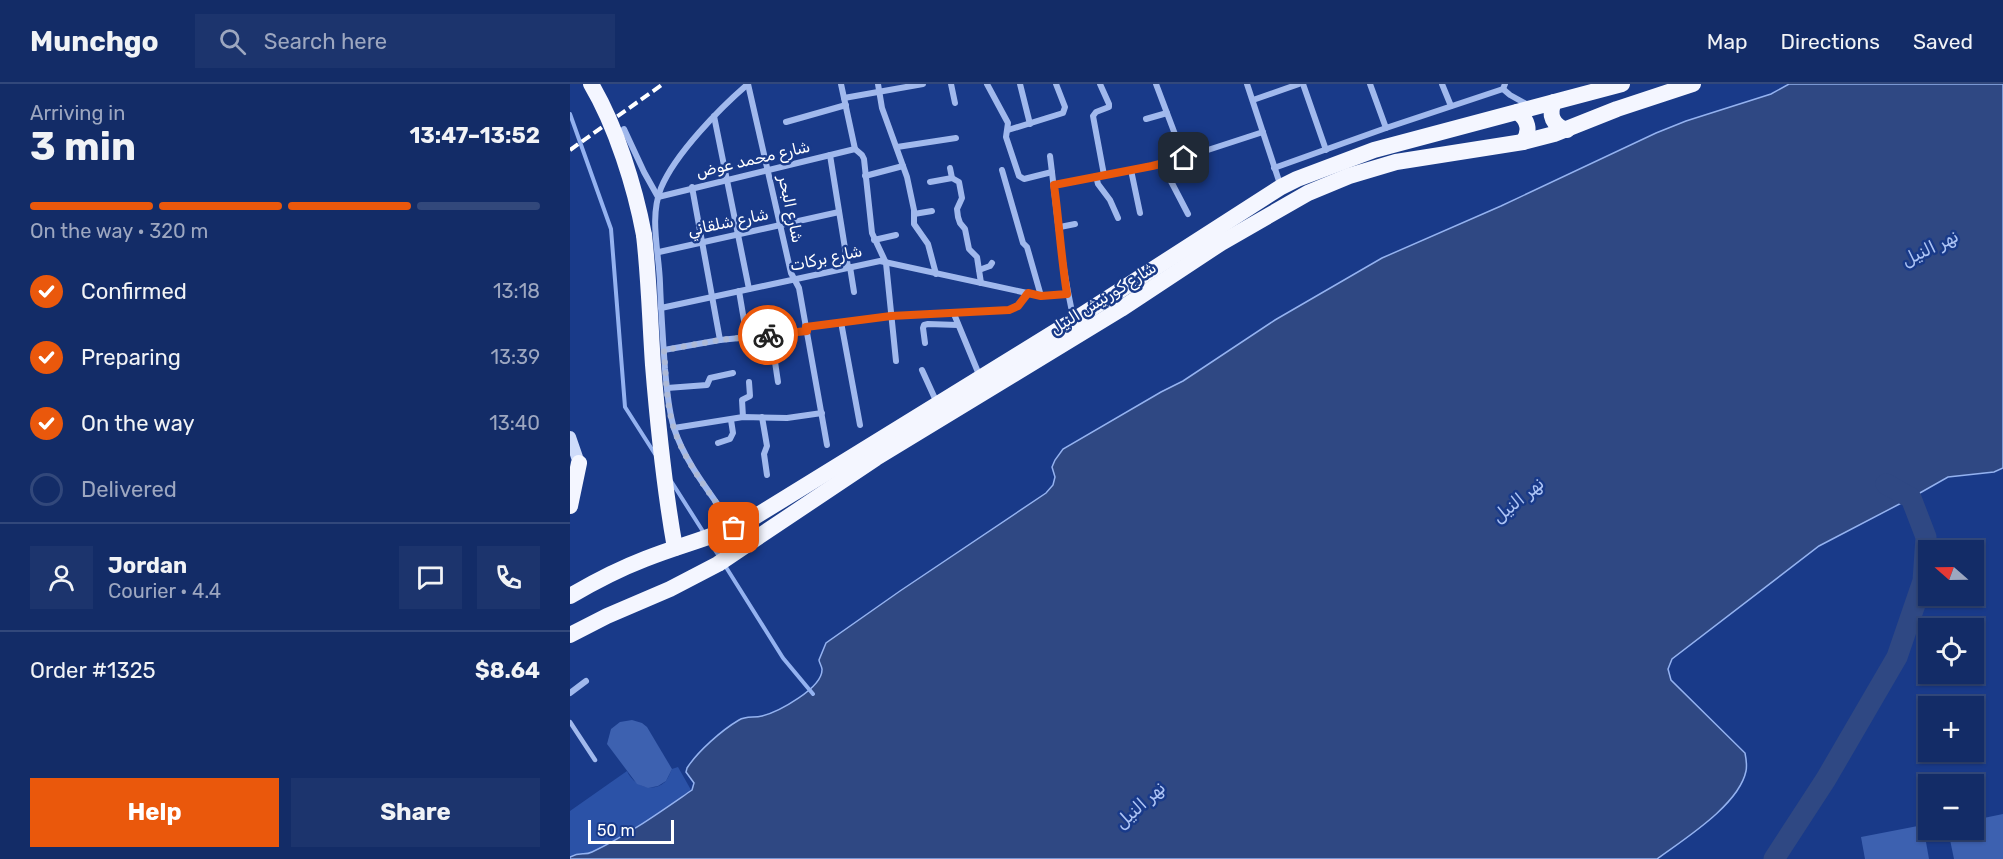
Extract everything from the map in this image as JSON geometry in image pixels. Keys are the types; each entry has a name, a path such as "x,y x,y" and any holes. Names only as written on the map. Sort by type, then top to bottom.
{"highway":[{"path":"591,84 600,100 627,170 637,200 644,235 664,488 675,548"},
{"name":"شارع كورنيش النيل","path":"570,596 615,571 675,548 695,543 753,518 1074,320 1281,188 1374,150 1622,84"},
{"name":"شارع كورنيش النيل","path":"570,635 718,564 876,458 1121,309 1221,243 1291,202 1349,176 1388,164 1523,142 1567,130 1617,109 1693,84"},
{"path":"1554,102 1553,120 1561,128 1567,130"},
{"path":"1517,112 1528,125 1523,142"},
{"path":"570,506 579,463"}],"main road":[{"path":"570,437 579,463"}],"street":[{"path":"734,528 694,469 674,428 667,388 655,221 662,186 677,161 714,116 748,84"},
{"name":"شارع البحر","path":"748,84 793,279 799,288 827,445"},
{"path":"841,84 855,149 862,155 869,218 874,240 886,263 896,361"},
{"path":"786,122 878,87 923,84"},
{"path":"951,84 955,103"},
{"path":"987,84 1007,122 1006,137 1019,176 1024,179 1052,172"},
{"path":"1020,84 1030,124"},
{"path":"1008,130 1063,113 1065,107 1056,84"},
{"path":"1100,84 1110,104 1109,107 1096,112 1093,116 1104,175"},
{"path":"1156,84 1184,158"},
{"path":"1247,84 1281,188"},
{"path":"1253,100 1301,84 1326,150"},
{"path":"1370,84 1386,128"},
{"path":"1442,84 1451,106"},
{"path":"878,87 882,108 903,166 914,214 914,224 928,244 936,274"},
{"path":"1274,168 1504,87 1519,101 1535,107"},
{"path":"1146,119 1167,113"},
{"path":"714,116 749,289"},
{"path":"624,129 658,197"},
{"path":"1054,185 1162,164 1263,132"},
{"path":"897,147 956,138"},
{"name":"شارع محمد عوض","path":"658,197 855,149"},
{"path":"830,155 854,292"},
{"path":"1050,156 1061,258 1074,320"},
{"path":"1162,164 1188,214"},
{"path":"865,176 903,166"},
{"path":"950,168 952,178"},
{"path":"1002,170 1041,296"},
{"path":"1131,170 1140,213"},
{"path":"1096,177 1118,218"},
{"path":"930,182 952,178 959,182 962,198 957,209 958,217 965,229 970,252 977,257 981,283"},
{"path":"692,187 720,340"},
{"path":"914,214 932,211"},
{"name":"شارع شلقاني","path":"659,252 839,212"},
{"path":"1059,227 1075,224"},
{"path":"874,240 896,235"},
{"name":"شارع بركات","path":"661,308 877,261 1041,296 1067,294"},
{"path":"979,270 992,263"},
{"path":"739,291 747,338"},
{"path":"664,350 891,316 1013,309 1028,293"},
{"path":"954,314 980,377"},
{"path":"842,322 860,425"},
{"path":"926,343 924,325 958,325"},
{"path":"765,336 767,359 775,362 778,382"},
{"path":"922,370 937,404"},
{"path":"667,388 707,385 711,378 733,373"},
{"path":"743,417 742,400 750,395 749,382"},
{"path":"674,428 743,417 787,418 822,413"},
{"path":"762,417 767,446 764,457 767,475"},
{"path":"718,443 732,436 731,420"},
{"path":"570,693 586,681"}],"lane":[{"path":"570,722 595,760"}],"shaded area":[{"path":"678,767 703,811 624,859 570,859 570,811 627,771 638,784 654,787 665,782 672,769"}],"water":[{"name":"نهر النيل","path":"1789,84 2003,84 2003,468 1994,472 1948,477 1819,546 1672,659 1668,669 1671,680 1745,753 1746,769 1741,784 1722,809 1657,859 570,859 574,855 592,852 618,838 692,790 694,783 686,772 687,768 711,741 739,720 769,714 808,691 820,676 822,669 819,660 826,643 1046,493 1053,485 1055,477 1052,467 1063,449 1183,381 1275,320 1382,258 1501,206 1656,133 1771,94"}],"building":[{"path":"632,720 647,727 672,769 666,781 658,786 648,788 637,784 607,744 611,729 620,722"},
{"path":"2003,814 2003,859 1954,859 1950,840 1984,840 1984,818"},
{"path":"1918,826 1918,840 1926,840 1929,859 1865,859 1861,837"}],"waterway":[{"path":"570,114 611,229 625,407 655,454"},
{"path":"671,481 704,533"},
{"path":"1774,859 1826,779 1897,657 1923,581 1926,537 1911,498 1886,484"},
{"path":"710,542 720,558"},
{"path":"724,564 783,658 813,694"}],"railway":[{"path":"570,150 663,84"}],"way so far":[{"path":"734,528 694,469 674,428 669,407 664,350 720,340 768,335"}],"route":[{"path":"768,335 807,331 806,327 891,316 1009,310 1018,306 1028,293 1041,296 1067,294 1054,185 1184,158"}]}
